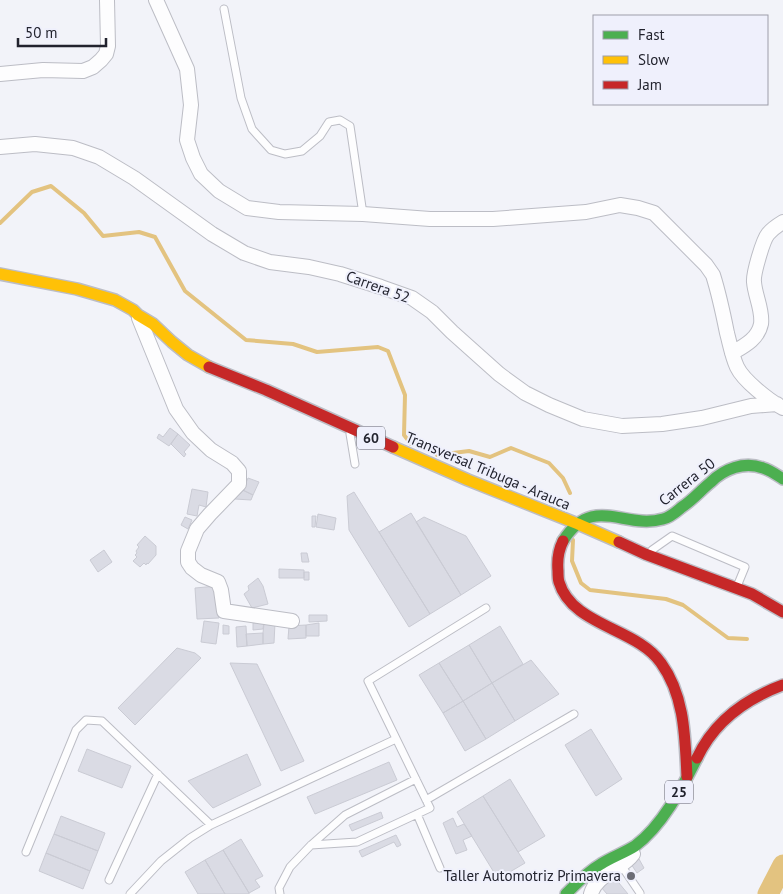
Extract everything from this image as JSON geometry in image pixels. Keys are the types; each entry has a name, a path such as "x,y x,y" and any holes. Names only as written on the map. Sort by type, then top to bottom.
{"main road":[{"name":"Transversal Tribuga - Arauca","path":"0,274 77,289 115,300 153,324 188,355 205,365 266,390 468,480 578,524 645,554 752,594 783,612"},
{"name":"Carrera 50","path":"578,524 590,517 603,514 656,521 671,516 692,500 713,479 725,470 739,465 759,466 783,479"},
{"path":"578,524 560,546 557,556 556,568 564,595 574,607 638,642 659,659 667,670 678,698 684,726 687,777"},
{"name":"Transversal Tribuga - Arauca","path":"752,594 783,597"},
{"name":"25","path":"566,894 595,868 632,848 658,823 674,800 705,741 725,719 754,697 783,685"}],"street":[{"path":"0,74 42,70 83,71 93,67 102,60 108,46 107,0"},
{"path":"156,0 187,69 191,105 186,140 201,174 219,190 247,208 279,212 364,214 430,219 493,219 586,212 620,206 638,208 654,213 706,265 713,275 737,368 743,377 780,406"},
{"name":"Carrera 52","path":"0,147 35,144 73,148 99,157 134,178 212,234 244,253 270,262 309,267 340,274 412,298 432,312 499,374 525,393 583,419 622,426 662,424 702,418 751,406 780,406"},
{"path":"732,353 749,343 761,325 754,274 767,235 778,224 783,222"},
{"path":"138,315 176,409 193,433 211,450 232,463 239,471 239,484 197,529 188,551 188,562 201,575 218,582 221,590 224,617 292,622"},
{"path":"591,894 593,888 600,880 630,857 642,840"}],"lane":[{"path":"224,9 241,98 252,129 271,150 285,154 302,151 320,136 329,122 340,120 350,126 364,214"},
{"path":"349,428 355,464"},
{"path":"645,554 672,536 745,567 737,589"},
{"path":"311,845 357,842 430,808 368,681 486,608"},
{"path":"426,800 574,714"},
{"path":"26,852 76,730 86,720 102,721 211,825"},
{"path":"130,894 161,861 190,838 211,825 396,738"},
{"path":"109,880 158,774"},
{"path":"280,894 279,888 290,867 311,845 345,815 416,779"},
{"path":"417,814 440,868"},
{"path":"621,865 640,893"}],"building":[{"path":"170,428 178,434 169,446 157,438 159,434 163,437"},
{"path":"178,434 190,445 184,452 186,454 184,457 171,444"},
{"path":"248,478 259,482 253,495 243,490"},
{"path":"192,489 208,492 206,507 199,505 197,516 187,514"},
{"path":"240,489 253,495 251,500 235,499"},
{"path":"354,492 430,614 409,627 349,530 347,496"},
{"path":"411,513 461,595 430,614 379,532"},
{"path":"318,514 336,518 334,530 316,527"},
{"path":"312,516 316,516 315,527 312,527"},
{"path":"185,517 192,520 188,529 181,525"},
{"path":"424,517 466,536 491,576 461,595 416,522"},
{"path":"145,536 156,546 156,555 148,564 144,563 140,567 133,561 137,557 135,555 139,547 137,545"},
{"path":"104,550 112,562 98,572 90,560"},
{"path":"301,553 307,553 309,562 302,562"},
{"path":"279,569 304,570 304,578 279,578"},
{"path":"304,572 309,572 309,580 304,580"},
{"path":"258,578 263,586 268,604 252,608 244,594 249,590 248,586"},
{"path":"217,586 219,618 197,619 195,588"},
{"path":"309,615 327,615 327,621 309,622"},
{"path":"204,621 219,623 216,644 201,642"},
{"path":"264,622 263,629 253,630 253,623"},
{"path":"275,623 274,643 263,644 264,624"},
{"path":"319,623 319,636 306,636 306,625"},
{"path":"223,625 229,626 229,634 223,634"},
{"path":"306,625 306,638 288,639 289,626"},
{"path":"246,626 247,646 237,647 236,627"},
{"path":"500,626 523,664 492,683 469,645"},
{"path":"263,633 263,644 247,646 246,634"},
{"path":"469,645 492,683 463,701 439,663"},
{"path":"177,648 195,653 201,658 135,725 118,708"},
{"path":"531,660 559,694 515,721 492,683"},
{"path":"230,663 257,664 304,761 281,771"},
{"path":"439,663 463,701 443,713 419,675"},
{"path":"492,683 515,721 486,739 463,701"},
{"path":"463,701 486,739 465,751 443,713"},
{"path":"591,729 622,779 596,796 565,745"},
{"path":"87,749 131,766 122,788 78,771"},
{"path":"247,754 261,785 213,808 188,781"},
{"path":"389,762 397,780 315,814 307,797"},
{"path":"510,779 545,836 518,852 483,796"},
{"path":"483,796 525,863 498,879 457,812"},
{"path":"381,812 383,818 352,831 349,825"},
{"path":"61,816 105,833 98,851 54,834"},
{"path":"453,818 457,827 464,824 472,836 463,840 467,850 456,854 443,823"},
{"path":"54,834 98,851 90,871 46,853"},
{"path":"396,835 401,845 397,847 394,842 362,857 359,851"},
{"path":"241,839 263,876 255,880 260,887 249,893 223,850"},
{"path":"223,850 249,894 225,894 205,860"},
{"path":"46,853 90,871 83,889 39,871"},
{"path":"639,859 644,868 637,873 631,864"},
{"path":"205,860 225,894 198,894 185,872"},
{"path":"614,877 628,894 607,894 601,887"}],"waterway":[{"path":"0,223 32,192 51,186 84,213 103,236 139,232 155,237 185,291 246,340 293,344 317,352 378,347 388,351 405,395 404,435 411,444"},
{"path":"437,455 469,451 490,457 511,448 549,463 563,478 570,493"},
{"path":"573,540 572,561 581,583 590,590 666,599 683,605 728,638 747,639"},
{"path":"768,894 783,865"}],"traffic: fast":[{"path":"563,541 574,527 586,519 598,516 649,521 666,518 690,501 716,477 728,470 742,466 756,466 768,470 783,479"},
{"path":"566,894 591,871 635,846 645,838 671,806 697,758"}],"traffic: slow":[{"path":"0,274 77,289 115,300 153,324 188,355 209,367"},
{"path":"393,447 619,542"}],"traffic: jam":[{"path":"209,367 266,390 393,447"},
{"path":"563,541 558,556 558,576 566,597 591,618 637,642 650,651 669,676 675,689 682,718 687,777"},
{"path":"619,542 645,554 752,594 783,612"},
{"path":"697,758 712,733 732,713 756,697 783,685"}],"place":[{"name":"Taller Automotriz Primavera","path":"631,876"}]}
